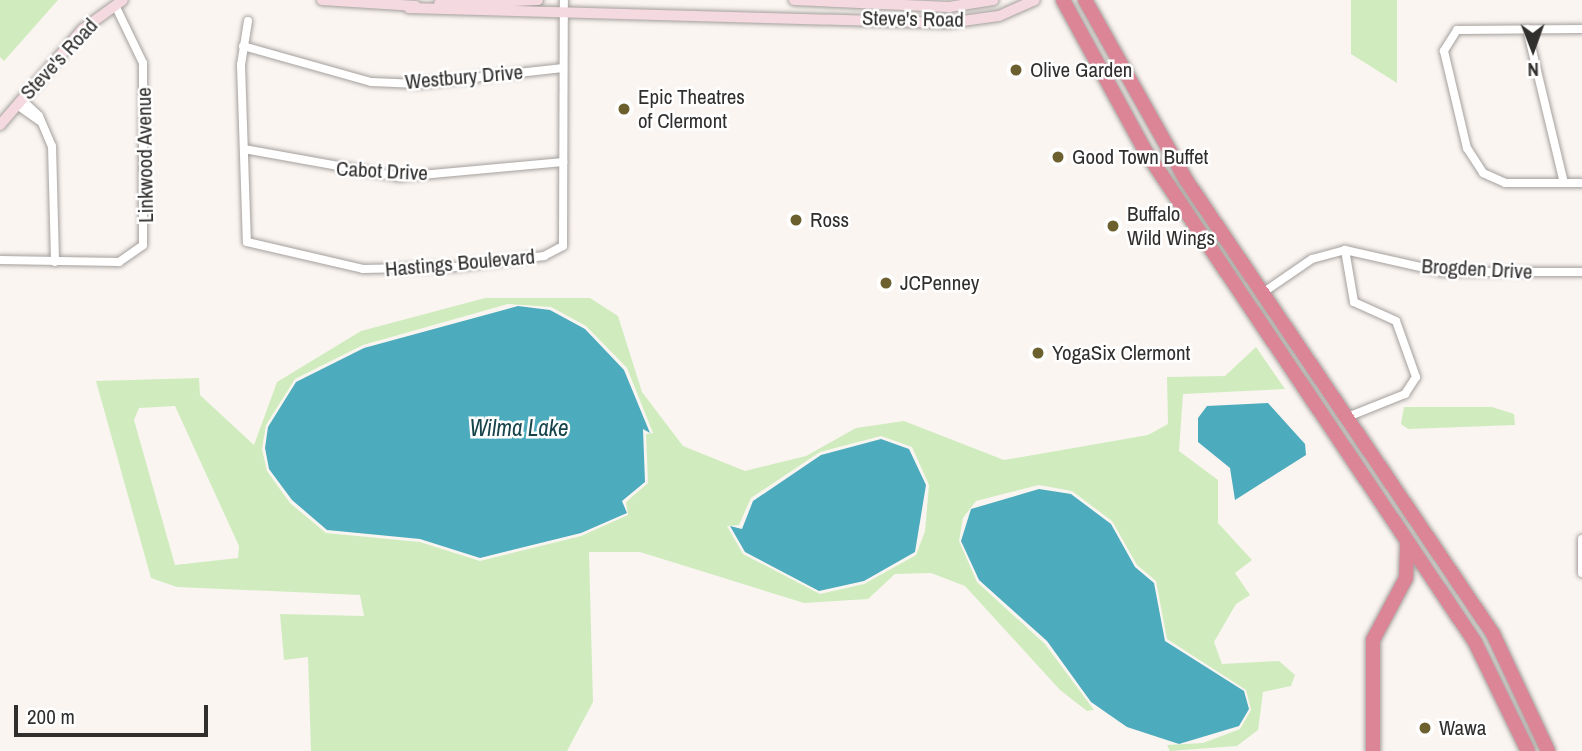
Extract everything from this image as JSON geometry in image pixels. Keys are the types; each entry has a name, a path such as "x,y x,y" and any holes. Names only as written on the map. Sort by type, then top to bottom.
{"highway":[{"path":"1063,0 1155,166 1475,642 1528,751"},
{"path":"1085,0 1153,127 1261,294 1493,634 1548,751"},
{"path":"1155,166 1240,281 1261,294"},
{"path":"1242,298 1259,307 1314,389 1343,416"},
{"path":"1352,459 1384,476"},
{"path":"1373,751 1373,640 1406,578 1407,540"}],"street":[{"name":"Steve's Road","path":"321,0 409,8 966,22 1035,0"},
{"name":"Steve's Road","path":"409,8 538,0"},
{"name":"Hastings Boulevard","path":"244,149 245,238 255,247 363,269 455,267 544,256 563,246 564,0"},
{"name":"Steve's Road","path":"794,0 948,7 993,0"},
{"path":"821,17 822,1"},
{"name":"Steve's Road","path":"0,125 83,29 119,2"},
{"name":"Linkwood Avenue","path":"0,260 123,261 145,241 143,63 119,2"},
{"path":"244,149 243,46 248,21"},
{"path":"1527,29 1564,183"},
{"path":"1582,29 1454,31 1445,59 1467,148 1483,173 1505,183 1582,183"},
{"name":"Westbury Drive","path":"243,46 371,82 419,84 563,68"},
{"path":"19,102 41,122 53,156 55,262"},
{"name":"Cabot Drive","path":"244,149 398,177 563,162"},
{"path":"1343,416 1405,394 1416,377 1396,321 1354,303 1345,250"},
{"name":"Brogden Drive","path":"1261,294 1312,259 1345,250 1444,272 1582,272"},
{"path":"1582,539 1582,573"}],"green space":[{"path":"0,0 58,0 4,61 0,57"},
{"path":"1351,0 1397,0 1397,83 1351,54"},
{"path":"485,298 590,298 618,316 642,392 683,446 745,471 806,456 856,428 904,421 1004,460 1148,435 1168,424 1167,377 1225,376 1256,347 1285,389 1183,394 1179,451 1218,480 1218,523 1252,560 1235,573 1250,595 1236,604 1214,642 1222,664 1279,661 1295,675 1291,686 1263,692 1258,730 1237,746 1170,751 1167,745 1203,743 1240,729 1251,710 1246,690 1167,639 1156,581 1137,565 1112,521 1072,491 1039,485 976,501 963,518 959,541 977,582 1045,644 1094,710 1087,711 1060,690 965,586 931,573 895,574 868,599 804,603 640,552 589,552 593,702 567,751 311,751 308,657 284,660 280,614 364,616 360,595 177,587 151,578 96,381 199,378 200,395 254,445 277,382 361,331","holes":["508,304 551,307 586,326 627,368 653,433 646,434 648,483 626,502 628,515 581,536 480,561 420,542 326,533 290,503 267,471 262,449 266,425 295,379 363,345","175,406 239,546 238,558 175,565 134,420 139,408","881,436 912,447 929,485 925,531 916,555 864,584 820,594 743,554 727,526 739,525 751,498 820,452"]},
{"path":"1404,407 1492,407 1514,414 1515,425 1408,429 1401,424"}],"water":[{"name":"Wilma Lake","path":"518,306 550,310 585,329 624,370 650,433 643,429 645,482 622,501 627,513 581,533 480,558 420,539 327,530 292,500 269,469 265,448 268,427 296,382 364,348"},
{"path":"1268,403 1305,444 1306,455 1235,500 1230,468 1198,442 1198,418 1207,406"},
{"path":"881,439 909,449 926,485 915,552 864,581 819,591 745,552 730,526 742,529 753,501 821,455"},
{"path":"1039,489 1071,494 1111,524 1135,567 1154,583 1165,641 1244,691 1249,709 1239,726 1179,744 1127,727 1091,702 1047,641 979,580 961,541 971,509"}],"place":[{"name":"Olive Garden","path":"1016,70"},
{"name":"Epic Theatres of Clermont","path":"624,109"},
{"name":"Good Town Buffet","path":"1058,157"},
{"name":"Ross","path":"796,220"},
{"name":"Buffalo Wild Wings","path":"1113,226"},
{"name":"JCPenney","path":"886,283"},
{"name":"YogaSix Clermont","path":"1038,353"},
{"name":"Wawa","path":"1425,728"}]}
